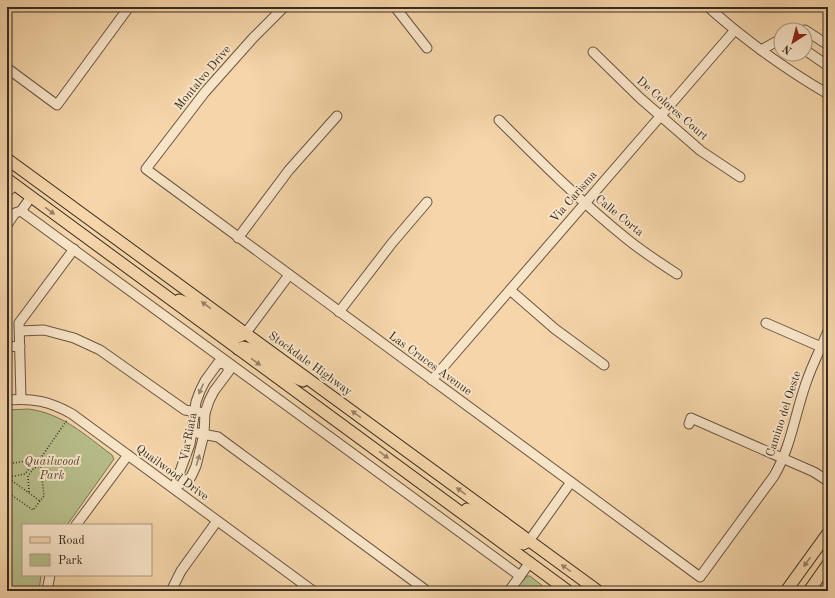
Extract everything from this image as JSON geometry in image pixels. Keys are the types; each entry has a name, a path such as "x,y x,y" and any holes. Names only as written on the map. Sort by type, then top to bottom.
{"main road":[{"name":"Stockdale Highway","path":"7,159 598,591"},
{"path":"9,186 31,197 568,591"},
{"path":"166,296 185,302 238,337 245,334"},
{"path":"238,349 243,347 251,349 292,376 318,386"},
{"path":"444,499 479,515 519,543 523,544 529,541"},
{"path":"786,591 828,533"},
{"path":"809,591 828,564"}],"street":[{"path":"7,68 57,104 129,7"},
{"name":"Montalvo Drive","path":"146,170 205,92 243,48 284,7"},
{"path":"395,7 427,48"},
{"path":"708,7 761,50 789,70 828,94"},
{"name":"Via Carisma","path":"432,380 735,30"},
{"path":"813,35 828,44"},
{"path":"761,50 773,43"},
{"name":"De Colores Court","path":"593,52 640,98 701,151 740,177"},
{"path":"813,56 828,66"},
{"path":"238,238 290,170 337,116"},
{"name":"Calle Corta","path":"499,120 561,182 585,203 628,240 677,274"},
{"name":"Las Cruces Avenue","path":"146,170 700,577"},
{"path":"7,225 15,213 21,211 31,197"},
{"path":"340,312 392,243 427,202"},
{"path":"21,211 520,576"},
{"path":"21,399 19,323 74,249"},
{"path":"245,334 289,275"},
{"path":"510,290 555,329 604,365"},
{"path":"766,322 825,348"},
{"path":"20,331 44,330 74,338 100,350 185,410 195,410 205,413"},
{"name":"Camino del Oeste","path":"700,577 774,476 784,458 806,383 825,348 828,331"},
{"path":"7,347 20,346"},
{"name":"Via Riata","path":"227,363 238,349"},
{"name":"Via Riata","path":"174,488 181,466 187,456 200,390 218,363 227,363"},
{"name":"Via Riata","path":"174,488 191,477 196,466 204,434 205,413 214,391 229,370 227,363"},
{"name":"Quailwood Drive","path":"7,400 37,400 61,408 72,414 174,488 309,590"},
{"path":"689,424 692,418 784,458 828,480"},
{"path":"192,432 218,437 427,591"},
{"path":"77,524 128,455"},
{"path":"529,541 571,482"},
{"path":"171,591 181,570 218,521"},
{"path":"508,591 530,562"},
{"path":"47,591 50,576"}],"path":[{"path":"7,492 33,510 40,502 44,496 40,459 67,420"},
{"path":"7,464 40,459"},
{"path":"7,477 21,476 26,473 32,461"},
{"path":"29,493 29,475 34,468 40,466"},
{"path":"7,477 40,502"}],"green space":[{"name":"Quailwood Park","path":"28,409 52,415 73,426 112,455 114,459 68,524 22,524 22,576 41,576 39,591 7,591 7,410"},
{"path":"527,576 530,576 549,591 514,591 521,580 523,581"}]}
